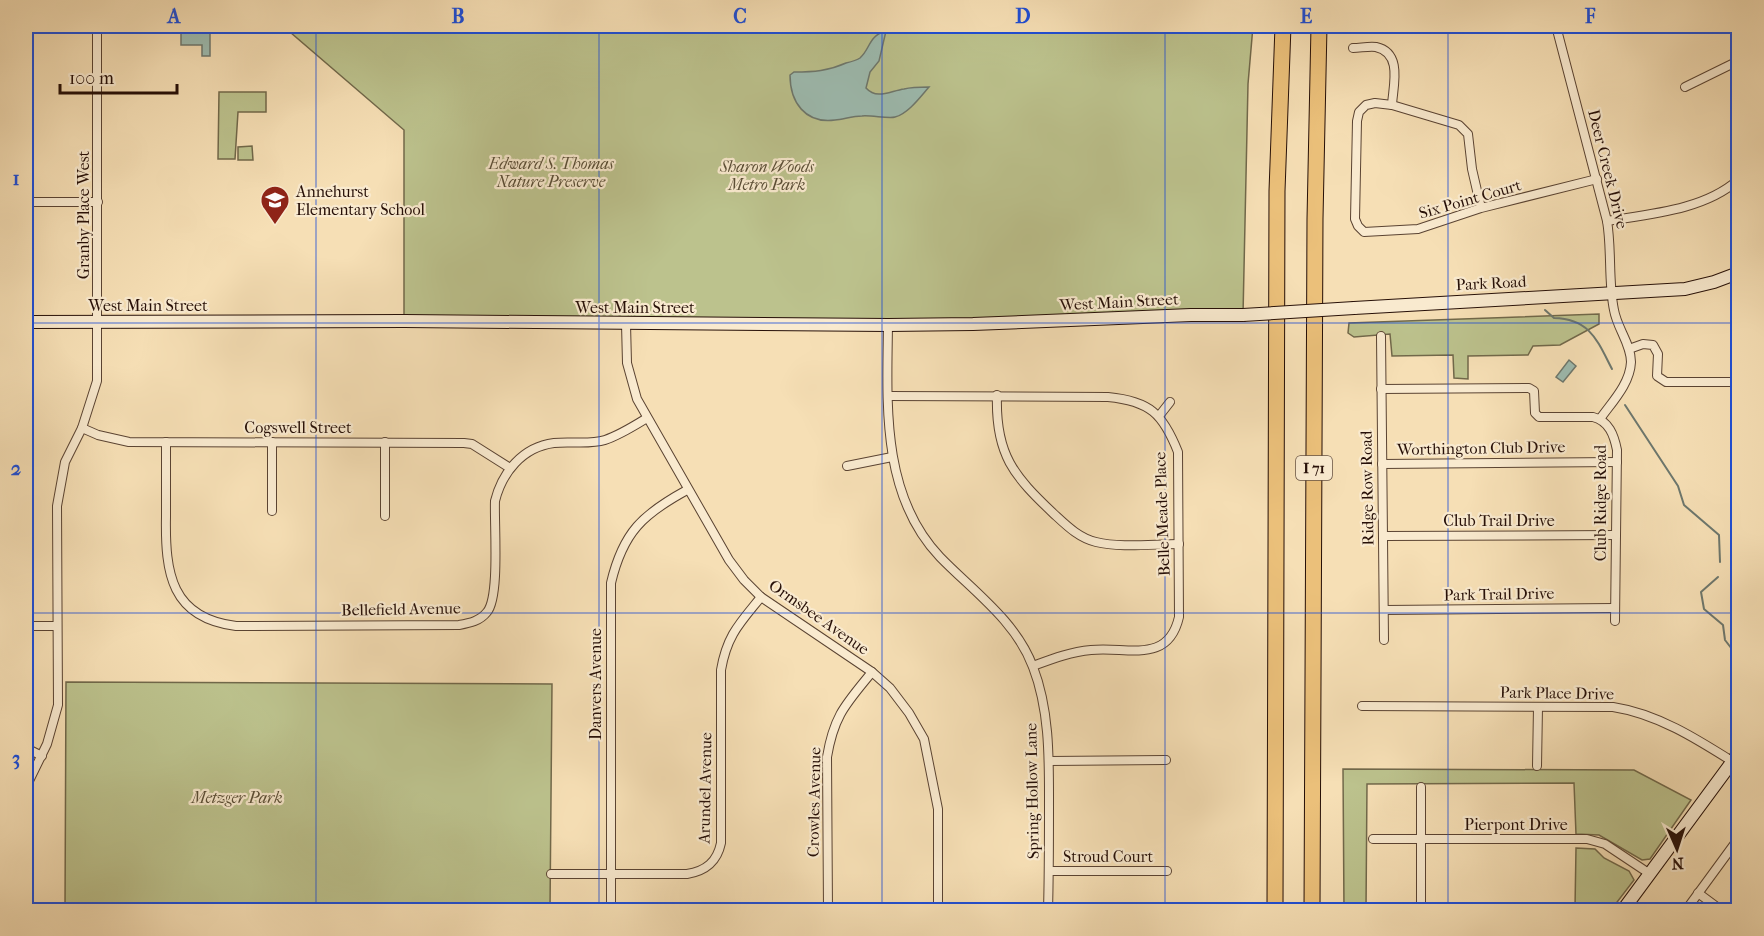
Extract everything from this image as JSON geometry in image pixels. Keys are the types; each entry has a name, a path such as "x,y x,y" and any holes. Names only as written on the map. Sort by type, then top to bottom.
{"highway":[{"name":"I 71","path":"1275,910 1276,202 1283,26"},
{"name":"I 71","path":"1312,910 1315,231 1319,26"}],"main road":[{"name":"Park Road","path":"1243,315 1685,289 1738,273"},
{"name":"West Main Street","path":"26,322 415,321 888,325 1243,315"},
{"path":"1623,910 1736,760"}],"street":[{"name":"Granby Place West","path":"26,787 47,744 58,705 57,506 65,462 82,428 97,381 97,26"},
{"name":"Deer Creek Drive","path":"1556,26 1607,221 1610,238 1613,308 1619,329 1629,350 1631,363 1627,380 1600,419"},
{"path":"1353,48 1376,47 1387,53 1394,63 1392,105 1459,124 1468,134 1472,170 1481,208"},
{"path":"1685,87 1738,61"},
{"name":"Six Point Court","path":"1392,105 1375,103 1366,105 1359,112 1357,121 1355,219 1364,232 1418,229 1481,208 1597,179"},
{"path":"1607,221 1687,206 1738,180"},
{"path":"26,202 98,202"},
{"name":"Ormsbee Avenue","path":"626,324 627,363 637,399 729,560 761,597 872,672 890,688 909,713 924,740 938,809 938,910"},
{"name":"Spring Hollow Lane","path":"888,325 888,426 892,458 911,515 939,556 982,597 1012,630 1033,666 1046,713 1049,761 1048,910"},
{"name":"Ridge Row Road","path":"1381,336 1384,640"},
{"path":"1629,350 1643,344 1653,345 1658,354 1657,376 1666,382 1738,381"},
{"path":"1381,389 1529,388 1534,391 1535,413 1539,417 1584,416 1600,419"},
{"path":"997,395 999,432 1013,470 1024,485 1071,530 1095,542 1179,544"},
{"path":"888,396 1108,396 1128,399 1143,405 1159,416 1170,402"},
{"name":"Belle Meade Place","path":"1033,666 1062,655 1092,650 1153,649 1167,643 1176,631 1179,617 1178,452 1168,428 1159,416"},
{"name":"Bellefield Avenue","path":"166,442 166,534 170,578 175,590 188,607 201,616 219,624 236,626 459,625 475,622 488,611 494,595 495,501 498,489 518,459 533,449 555,443 604,440 647,418"},
{"name":"Club Ridge Road","path":"1600,419 1615,436 1617,462 1614,621"},
{"name":"Cogswell Street","path":"82,428 98,435 129,442 442,441 472,444 510,468"},
{"path":"272,442 272,511"},
{"path":"385,442 385,516"},
{"path":"847,466 892,458"},
{"name":"Worthington Club Drive","path":"1382,464 1617,462"},
{"name":"Danvers Avenue","path":"611,910 611,583 621,552 635,528 659,506 687,490"},
{"name":"Club Trail Drive","path":"1383,536 1616,535"},
{"name":"Arundel Avenue","path":"551,874 696,873 716,859 721,843 721,670 724,649 734,630 761,597"},
{"name":"Park Trail Drive","path":"1383,610 1614,608"},
{"path":"26,626 57,626"},
{"name":"Crowles Avenue","path":"828,910 827,757 831,733 840,712 872,672"},
{"name":"Park Place Drive","path":"1362,706 1613,707 1641,713 1736,760"},
{"path":"1537,766 1538,707"},
{"path":"26,748 42,756"},
{"path":"1049,761 1166,760"},
{"path":"1421,787 1421,910"},
{"name":"Pierpont Drive","path":"1373,839 1587,839 1605,844 1650,874"},
{"path":"1686,910 1738,839"},
{"name":"Stroud Court","path":"1048,871 1167,871"},
{"path":"1698,894 1721,910"}],"green space":[{"name":"Sharon Woods Metro Park","path":"283,26 1253,26 1248,84 1243,315 1057,321 404,321 404,130"},
{"path":"219,92 266,92 266,112 238,112 235,159 218,159"},
{"path":"252,146 253,160 238,160 238,147"},
{"path":"1599,314 1599,324 1560,345 1533,346 1528,355 1468,356 1468,379 1454,378 1453,355 1392,356 1390,334 1354,337 1348,333 1349,323"},
{"name":"Metzger Park","path":"66,682 552,684 550,910 65,910"},
{"path":"1343,769 1634,770 1691,800 1650,859 1642,860 1599,835 1576,834 1574,783 1367,784 1366,910 1344,910"},
{"path":"1576,848 1595,849 1604,858 1629,871 1634,880 1611,910 1525,910 1575,908"}],"water":[{"path":"886,31 879,61 870,72 866,88 875,94 884,94 910,88 929,87 909,109 892,117 859,116 824,120 808,115 801,109 793,94 790,75 794,72 827,69 860,58 876,36"},
{"path":"181,32 210,32 210,56 202,56 202,45 181,45"},
{"path":"1569,360 1576,366 1563,382 1556,377"}],"waterway":[{"path":"1545,310 1554,318 1576,322 1591,333 1612,369"},
{"path":"1625,405 1678,486 1684,505 1719,535 1720,562"},
{"path":"1718,577 1701,592 1704,609 1723,625 1725,640 1738,657"}],"place":[{"name":"Annehurst Elementary School","path":"275,226"}],"park label":[{"name":"Edward S. Thomas Nature Preserve","path":"551,172"}]}
